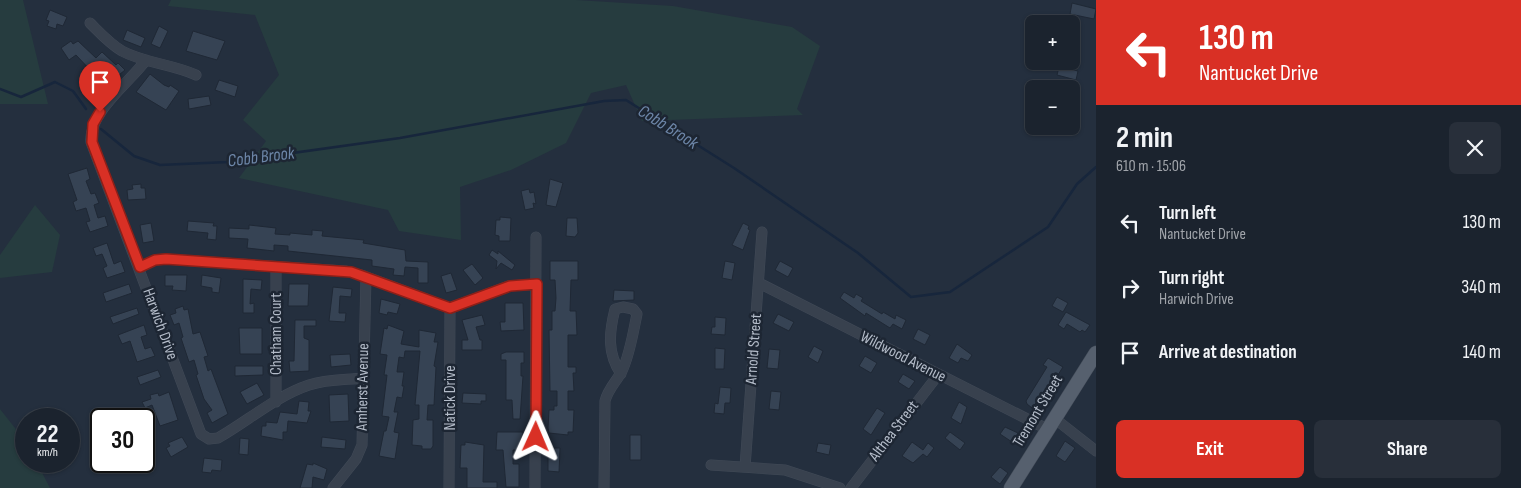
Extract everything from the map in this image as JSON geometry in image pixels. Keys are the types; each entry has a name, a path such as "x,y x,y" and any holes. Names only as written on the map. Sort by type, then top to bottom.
{"main road":[{"name":"Tremont Street","path":"1011,488 1050,423 1096,353"}],"street":[{"path":"90,23 120,50 196,75"},
{"name":"Harwich Drive","path":"146,60 98,115 91,137 198,428 203,436 211,439 218,438 276,402 310,385 364,378"},
{"name":"Arnold Street","path":"745,467 762,232"},
{"path":"536,237 536,488"},
{"path":"140,267 155,260 166,259 346,271 366,276 450,308 510,286 537,284"},
{"name":"Chatham Court","path":"276,266 276,402"},
{"name":"Amherst Avenue","path":"333,488 353,464 361,450 366,276"},
{"name":"Wildwood Avenue","path":"759,283 938,375 1050,423 1096,451"},
{"path":"604,488 605,401 609,388 621,374 627,359 637,314 633,309 623,307 615,309 610,352 621,374"},
{"name":"Natick Drive","path":"449,488 450,308"},
{"name":"Althea Street","path":"851,488 938,375"},
{"path":"711,465 795,473 840,488"}],"green space":[{"path":"0,0 23,0 48,104 0,104"},
{"path":"171,0 576,0 673,6 792,27 820,46 797,109 803,115 642,121 626,85 591,93 566,143 511,170 460,187 461,240 399,231 388,210 239,178 266,141 243,120 279,75 255,15 168,6"},
{"path":"35,205 60,235 52,272 0,278 0,255"},
{"path":"0,409 15,428 15,473 42,473 50,488 0,488"}],"building":[{"path":"1072,3 1096,9 1094,19 1070,14"},
{"path":"50,10 67,17 63,26 57,24 56,29 47,26 49,21 46,20"},
{"path":"159,26 168,31 160,48 151,44"},
{"path":"127,30 145,38 141,47 123,40"},
{"path":"193,31 225,41 217,60 186,51"},
{"path":"71,41 73,44 78,41 96,58 102,52 116,65 118,63 125,70 108,84 96,72 94,74 76,55 69,60 61,48"},
{"path":"1058,70 1078,71 1076,80 1057,75"},
{"path":"150,74 164,85 169,87 170,85 179,91 166,110 136,92"},
{"path":"219,80 238,86 235,97 215,90"},
{"path":"209,96 211,105 189,109 188,99"},
{"path":"87,168 90,179 86,181 91,194 95,193 99,203 94,205 98,218 105,216 108,226 90,232 86,222 90,221 86,208 76,211 73,202 77,200 68,174"},
{"path":"550,179 563,183 556,207 546,205"},
{"path":"141,184 141,188 145,188 146,199 128,200 127,190 133,189 132,185"},
{"path":"529,189 530,193 534,192 536,204 533,203 534,208 525,210 521,191"},
{"path":"500,217 511,218 510,241 499,241 499,236 495,235 496,220 500,220"},
{"path":"567,218 577,218 578,233 575,237 566,236"},
{"path":"188,221 214,223 213,226 217,226 216,240 207,239 208,233 187,231"},
{"path":"151,223 154,241 143,243 140,225"},
{"path":"743,223 749,226 748,229 750,230 743,250 732,245"},
{"path":"249,225 276,228 275,234 312,235 312,230 323,231 322,236 364,240 363,243 405,250 406,261 428,262 428,283 418,283 418,268 405,267 404,276 393,275 394,269 372,266 372,260 288,251 288,246 274,245 274,251 247,248 248,239 229,238 229,228 249,229"},
{"path":"107,243 114,264 121,261 125,272 107,278 103,268 107,266 102,254 96,256 93,248"},
{"path":"492,250 498,254 498,251 515,265 512,270 501,263 496,269 497,261 489,255"},
{"path":"550,261 578,261 578,280 571,280 570,311 576,311 577,335 568,335 568,367 576,367 576,373 573,373 574,391 568,391 568,410 574,410 573,432 568,432 568,435 549,433 548,428 549,410 554,410 554,406 557,406 557,391 550,391 549,330 552,330 552,311 555,311 556,298 555,280 550,280"},
{"path":"725,261 735,263 732,280 722,278"},
{"path":"780,261 793,268 788,277 775,270"},
{"path":"472,264 483,278 475,285 463,270"},
{"path":"451,273 457,290 446,293 441,276"},
{"path":"165,275 187,275 186,291 172,290 173,286 165,286"},
{"path":"202,275 221,278 219,293 212,292 212,288 201,286"},
{"path":"243,279 262,280 261,290 251,289 250,304 254,303 254,313 243,313"},
{"path":"129,284 132,293 106,302 103,293"},
{"path":"289,284 309,284 308,306 288,306"},
{"path":"333,287 352,289 351,297 340,296 339,313 346,313 345,322 329,321"},
{"path":"614,290 634,291 634,300 613,301"},
{"path":"844,292 854,298 856,294 863,298 861,301 882,314 883,312 895,319 896,315 906,320 902,329 893,324 890,328 866,313 865,316 840,298"},
{"path":"1057,297 1068,303 1063,312 1052,306"},
{"path":"381,299 400,304 397,314 388,312 387,315 379,313"},
{"path":"505,303 523,303 524,330 501,331 500,322 505,322"},
{"path":"183,306 184,310 188,309 193,334 200,332 208,356 204,357 208,371 211,369 228,414 212,423 207,413 212,410 204,399 196,375 198,374 194,360 189,362 181,338 183,337 179,323 174,325 170,315 176,313 175,309"},
{"path":"137,308 139,314 113,324 110,317"},
{"path":"1066,312 1090,325 1085,332 1082,330 1080,332 1067,324 1064,329 1058,325"},
{"path":"778,314 794,322 789,331 773,323"},
{"path":"482,315 485,325 476,327 480,340 482,340 482,350 462,350 462,340 468,340 462,320"},
{"path":"715,317 726,318 725,335 711,334 712,327 715,327"},
{"path":"295,320 316,320 316,326 304,326 304,338 309,340 309,371 290,372 289,361 294,361"},
{"path":"144,325 147,335 141,337 145,349 151,347 155,356 137,362 130,341 122,344 118,335"},
{"path":"388,325 404,331 401,344 419,347 419,330 436,333 434,342 438,342 434,366 436,367 434,405 428,405 427,420 433,420 433,446 431,449 422,449 422,446 412,445 413,420 419,419 419,405 415,405 420,351 405,351 404,358 399,357 397,372 404,372 402,386 404,386 402,398 397,397 394,412 398,412 394,432 399,433 395,459 379,456 389,417 382,416 387,375 384,375 387,355 380,354 384,328 387,329"},
{"path":"239,328 262,328 262,354 240,354"},
{"path":"918,329 930,335 925,345 913,339"},
{"path":"957,344 972,355 968,361 961,358 958,363 949,358"},
{"path":"814,346 823,351 818,363 808,357"},
{"path":"715,348 725,349 724,369 715,369"},
{"path":"769,349 780,350 778,369 767,368"},
{"path":"506,352 524,352 524,363 521,363 521,376 523,376 520,419 513,419 512,400 506,400 506,360 501,360 501,354"},
{"path":"350,354 351,365 331,367 330,355"},
{"path":"865,356 877,363 871,373 859,366"},
{"path":"1048,358 1063,367 1049,389 1047,388 1032,408 1026,401 1047,367 1043,365"},
{"path":"235,366 263,366 263,375 235,376"},
{"path":"158,370 161,377 140,385 137,377"},
{"path":"903,374 915,381 909,389 898,382"},
{"path":"257,383 264,395 247,404 240,392"},
{"path":"720,387 731,388 730,403 725,403 724,414 714,413 715,403 718,404"},
{"path":"771,391 781,392 779,410 769,409"},
{"path":"169,392 178,420 160,426 155,408 152,405 145,408 142,402 151,399 150,395 158,393 159,396"},
{"path":"463,393 486,394 486,401 481,401 481,404 462,403"},
{"path":"348,394 349,421 330,422 329,395"},
{"path":"299,401 309,402 308,411 311,411 307,423 288,421 287,432 283,432 283,440 261,436 262,426 266,426 266,422 277,423 280,412 297,414"},
{"path":"959,402 967,407 961,424 951,418"},
{"path":"877,408 885,413 871,435 863,429"},
{"path":"1005,427 1018,433 1012,442 1000,434"},
{"path":"497,432 523,432 523,450 513,450 513,464 519,464 519,487 506,487 503,450 496,450"},
{"path":"950,432 965,443 960,450 945,438"},
{"path":"630,435 641,435 641,460 630,460"},
{"path":"182,437 188,447 171,457 166,448 170,446 168,443"},
{"path":"322,437 346,440 345,449 321,447"},
{"path":"240,438 249,439 248,455 239,454"},
{"path":"1065,441 1075,448 1065,462 1056,456"},
{"path":"465,442 484,445 483,482 497,482 497,488 467,488 467,468 460,468 461,445 465,445"},
{"path":"912,442 923,450 928,443 934,448 927,457 923,454 913,463 902,456"},
{"path":"818,443 831,445 829,455 816,452"},
{"path":"548,448 560,448 559,472 548,471"},
{"path":"204,458 222,460 221,471 202,472"},
{"path":"313,463 327,469 324,480 313,477 312,488 300,488 307,464 313,465"},
{"path":"1000,467 1008,473 1000,484 991,477"}],"waterway":[{"name":"Cobb Brook","path":"0,89 21,97 55,82 73,91 86,109"},
{"name":"Cobb Brook","path":"101,129 134,156 160,165 228,162 400,138 604,101 626,100 734,168 858,253 911,297 950,292 1048,227 1077,184 1096,167"}],"route":[{"path":"100,112 91,132 93,146 140,267 155,260 166,259 351,272 442,307 450,308 510,286 537,284 536,437"}]}
